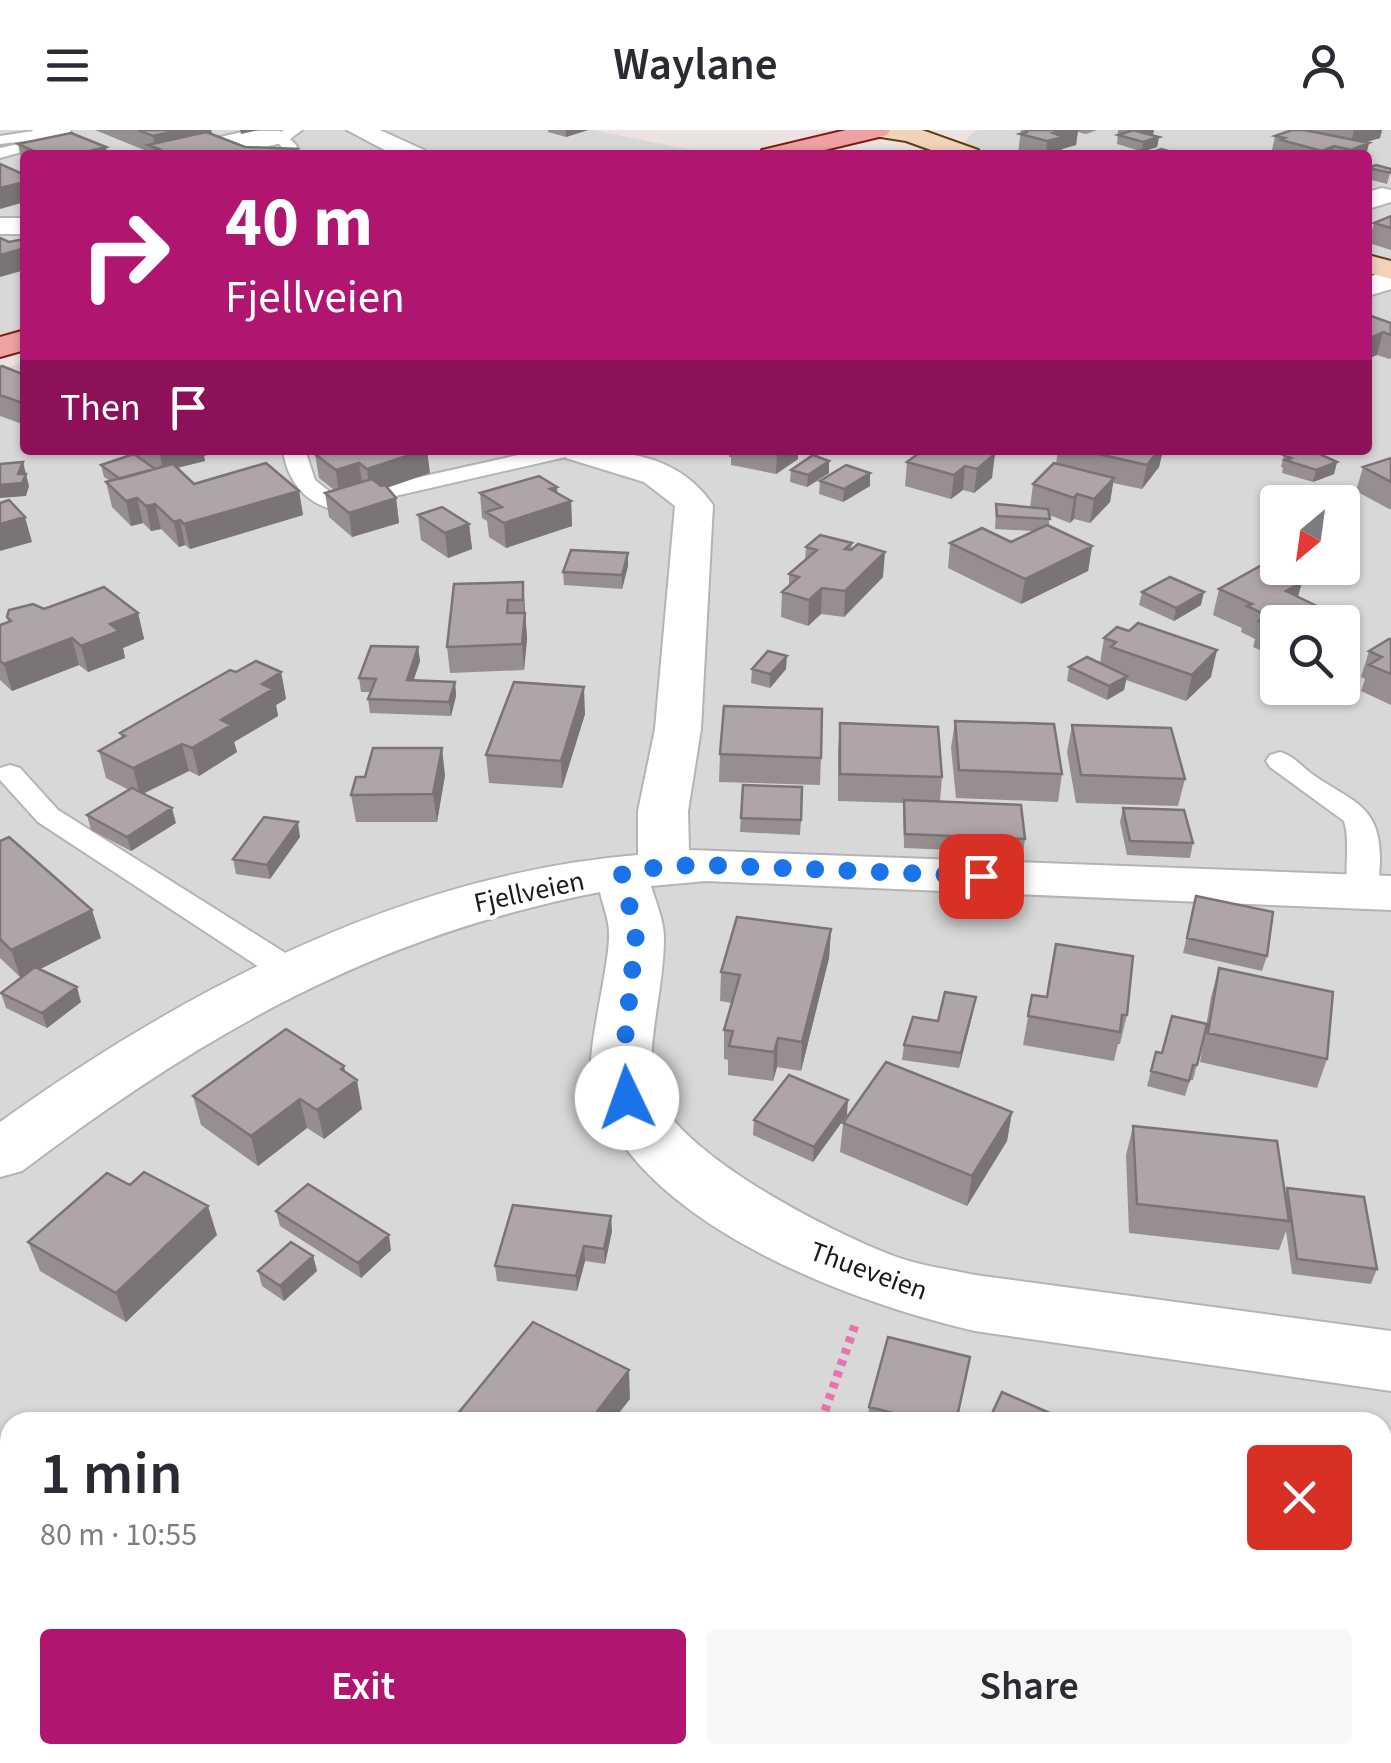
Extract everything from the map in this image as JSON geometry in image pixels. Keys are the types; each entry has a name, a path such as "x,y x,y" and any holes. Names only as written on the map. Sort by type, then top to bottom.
{"main road":[{"path":"796,150 879,134 916,132"},
{"path":"833,150 879,134"}],"street":[{"path":"360,130 403,150"},
{"path":"916,132 957,150"},
{"path":"879,134 921,150"},
{"path":"196,150 246,138 286,141"},
{"name":"Thueveien","path":"595,455 666,478 683,489 694,505 678,730 663,811 643,870 621,1078 627,1098 662,1148 713,1190 804,1247 906,1288 975,1303 1391,1361"},
{"name":"Fjellveien","path":"0,1154 92,1088 210,1014 333,954 489,896 542,884 643,870 1377,892"}],"lane":[{"path":"0,140 51,132 56,140 0,153"},
{"path":"294,455 295,467 315,494 334,503 548,455"},
{"name":"Fjellveien","path":"1280,761 1293,774 1353,810 1364,827 1377,892"},
{"path":"10,774 48,816 294,974"}],"path":[{"path":"825,1412 853,1336 867,1272"}],"shaded area":[{"path":"0,130 593,130 691,150 20,150 20,329 0,335"},
{"path":"977,130 1391,130 1391,1412 0,1412 0,369 20,363 20,455 1372,455 1372,150 920,150 963,142"}],"building":[{"path":"138,130 179,130 153,136"},
{"path":"1026,130 1066,130 1053,133 1064,137 1047,141 1020,134"},
{"path":"1128,130 1159,137 1143,142 1118,135 1131,131"},
{"path":"1304,130 1369,143 1351,150 1334,146 1318,150 1275,136"},
{"path":"206,132 245,147 298,149 156,150 159,149 148,145"},
{"path":"71,133 106,147 31,150 18,144"},
{"path":"0,164 20,173 20,183 0,188"},
{"path":"1372,169 1391,169 1391,173"},
{"path":"1391,216 1391,228 1374,223"},
{"path":"0,238 9,242 20,240 20,249 0,255"},
{"path":"1372,316 1391,323 1391,335 1383,332 1372,337"},
{"path":"0,367 20,373 20,402 0,395"},
{"path":"135,455 155,469 120,479 101,465"},
{"path":"316,455 410,455 367,469 359,463 336,470"},
{"path":"813,455 829,461 808,475 791,470"},
{"path":"916,455 994,455 977,469 965,466 954,475 907,462"},
{"path":"1102,455 1155,455 1147,465"},
{"path":"1284,455 1322,455 1337,462 1316,470 1285,460 1291,458"},
{"path":"1391,458 1391,482 1363,467"},
{"path":"23,462 18,474 26,474 22,483 0,485 0,464"},
{"path":"266,463 299,491 184,524 180,520 174,522 155,504 146,506 137,498 126,501 106,482 173,464 194,484"},
{"path":"1054,463 1114,478 1094,499 1077,494 1074,498 1033,484"},
{"path":"846,465 870,473 844,489 820,481"},
{"path":"539,476 557,487 550,489 571,501 504,523 486,512 502,507 480,493"},
{"path":"372,479 385,485 396,498 349,513 325,493"},
{"path":"9,500 25,517 0,524 0,503"},
{"path":"996,504 1048,509 1050,519 997,516"},
{"path":"442,507 469,524 445,533 418,515"},
{"path":"1047,525 1092,546 1025,579 950,543 982,528 1011,542"},
{"path":"820,535 852,543 845,549 851,550 858,544 885,552 845,591 822,588 809,600 782,592 799,577 789,574 817,550 806,547"},
{"path":"571,550 628,553 622,575 563,572"},
{"path":"1260,566 1260,585 1297,585 1286,591 1315,605 1260,605 1260,612 1247,606 1252,604 1219,589"},
{"path":"1170,577 1204,592 1176,608 1142,592"},
{"path":"523,582 523,600 508,600 507,613 525,613 522,644 447,647 454,584"},
{"path":"104,587 138,613 110,624 119,631 81,646 72,638 4,664 0,661 0,625 11,621 7,617 9,610 33,604 44,609"},
{"path":"1138,623 1217,650 1192,675 1111,647 1116,642 1104,638 1117,627 1129,631"},
{"path":"1389,639 1391,674 1369,665 1382,657 1369,651"},
{"path":"371,646 418,647 407,680 455,682 449,702 368,699 376,679 359,678"},
{"path":"768,651 787,656 770,674 752,669"},
{"path":"1087,657 1127,676 1109,686 1069,667"},
{"path":"256,661 281,672 262,684 273,689 221,720 231,725 192,748 182,744 133,768 99,751 125,736 120,733 230,670 236,672"},
{"path":"514,682 584,687 561,761 486,755"},
{"path":"724,706 822,709 821,758 720,754"},
{"path":"955,721 1054,724 1062,774 959,770"},
{"path":"840,723 938,727 942,777 840,774"},
{"path":"1072,725 1171,728 1185,779 1081,775"},
{"path":"373,748 442,748 433,794 351,795 356,777 365,777"},
{"path":"743,785 802,787 801,820 741,818"},
{"path":"132,788 172,808 127,837 87,815"},
{"path":"904,800 1021,805 1025,839 905,834"},
{"path":"1123,808 1184,810 1193,843 1130,841"},
{"path":"264,817 298,822 267,865 233,859"},
{"path":"9,837 92,910 11,950 0,939 0,841"},
{"path":"1196,896 1273,912 1267,956 1187,938"},
{"path":"737,917 831,929 802,1042 778,1038 774,1052 729,1046 733,1031 724,1030 740,975 721,972"},
{"path":"1056,944 1133,956 1127,1015 1122,1015 1120,1032 1028,1016 1032,995 1047,997"},
{"path":"35,967 77,987 42,1013 1,993"},
{"path":"1219,968 1333,992 1327,1059 1208,1033"},
{"path":"945,992 976,997 961,1053 904,1045 913,1017 938,1021"},
{"path":"1172,1016 1207,1024 1189,1081 1151,1071 1156,1052 1162,1053"},
{"path":"286,1029 344,1066 341,1069 357,1080 317,1110 300,1099 251,1136 193,1096"},
{"path":"886,1062 1012,1112 972,1176 843,1123"},
{"path":"789,1075 848,1100 814,1147 754,1120"},
{"path":"1133,1126 1277,1141 1289,1221 1137,1204"},
{"path":"144,1172 208,1206 116,1293 28,1242 107,1173 130,1185"},
{"path":"308,1184 389,1235 358,1263 276,1211"},
{"path":"1287,1188 1364,1197 1377,1269 1297,1259"},
{"path":"513,1205 611,1216 604,1249 584,1246 576,1276 495,1266"},
{"path":"291,1242 313,1256 280,1286 258,1271"},
{"path":"533,1322 629,1370 597,1412 459,1412"},
{"path":"888,1337 970,1357 958,1412 889,1412 869,1407"},
{"path":"1002,1392 1047,1412 993,1412"}],"route":[{"path":"627,1098 621,1078 636,934 622,874 664,866 706,865 981,876"}]}
